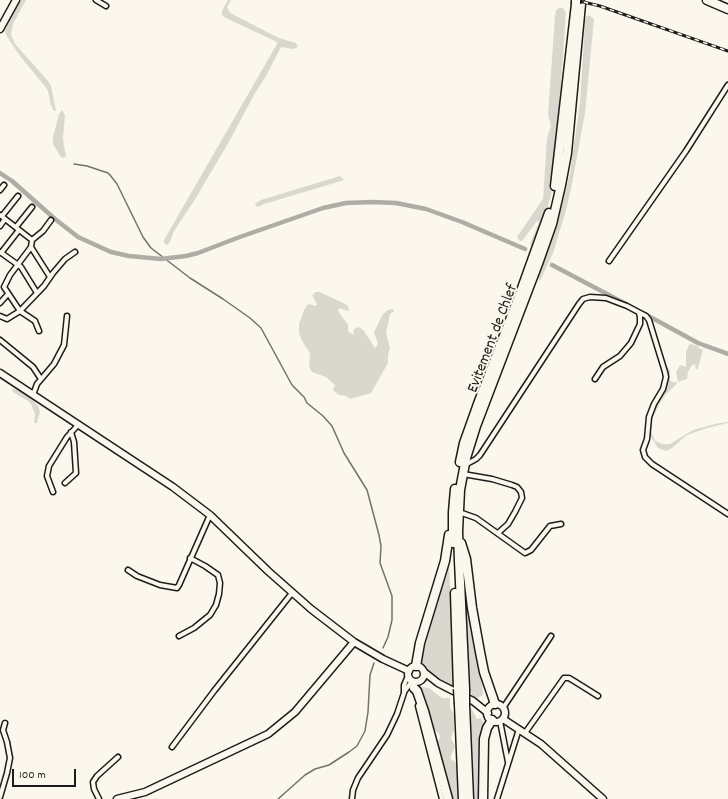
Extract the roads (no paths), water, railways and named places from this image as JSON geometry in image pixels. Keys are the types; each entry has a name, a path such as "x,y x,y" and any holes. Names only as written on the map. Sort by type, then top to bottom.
{"highway":[{"path":"707,0 728,9"},
{"path":"720,0 728,6"},
{"name":"Evitement de Chlef","path":"462,689 458,531 456,512 465,465 476,426 552,224 567,153 579,2"},
{"name":"Evitement de Chlef","path":"462,689 455,491 464,443 487,378 537,248 552,203 557,179 579,2"},
{"path":"416,666 420,643 445,561 456,512"},
{"path":"458,531 466,559 472,608 483,665 494,705"},
{"path":"415,683 448,799"},
{"path":"462,689 466,703 469,799"},
{"path":"463,799 466,703"},
{"path":"483,799 484,739 487,728 495,718"}],"main road":[{"path":"0,29 16,0"},
{"path":"0,373 156,476 210,515 268,571 311,609 354,642 408,673 415,683"},
{"path":"117,799 145,792 268,734 295,712 354,642"},
{"path":"408,673 411,667 416,666 422,668 424,672 466,703 519,729 561,761 603,799"},
{"path":"415,683 423,679 424,672"},
{"path":"415,683 438,683"},
{"path":"466,703 500,705 503,708 505,715 495,718"},
{"path":"494,705 489,708 495,718"}],"street":[{"path":"96,0 106,6"},
{"path":"609,261 686,151 728,86"},
{"path":"0,190 4,185"},
{"path":"0,226 2,217 18,196"},
{"path":"32,206 1,252 21,267 37,293"},
{"path":"2,217 32,240"},
{"path":"4,287 17,265 31,246 32,240 43,231 51,220"},
{"path":"31,246 50,277"},
{"path":"0,316 7,319 20,311 65,259 75,252"},
{"path":"0,284 4,287 20,311 33,319 37,324 39,331"},
{"path":"0,303 8,294"},
{"path":"465,465 480,455 583,299 590,297 606,298 614,300 648,318 651,323 666,378 663,389 654,404 649,417 647,439 643,450 645,457 652,464 728,514"},
{"path":"595,380 600,370 620,356 631,344 640,324 639,312"},
{"path":"33,395 41,379 54,364 64,345 67,316"},
{"path":"1,342 33,367 41,379"},
{"path":"53,492 48,476 49,466 64,442 78,425"},
{"path":"65,483 76,473 72,432"},
{"path":"463,474 492,478 517,487 521,492 521,501 508,524 498,533"},
{"path":"456,512 476,518 525,553 531,550 550,526 561,524"},
{"path":"128,570 153,583 175,588 179,585 210,515"},
{"path":"179,636 194,628 210,615 216,606 219,594 220,583 218,575 190,558"},
{"path":"172,747 214,691 292,593"},
{"path":"503,708 551,636"},
{"path":"352,799 353,790 358,778 387,735 397,714 404,693 404,685 408,673"},
{"path":"525,733 564,678 574,680 598,696"},
{"path":"404,693 415,683 442,799"},
{"path":"495,718 509,765"},
{"path":"0,797 10,758 3,730 5,723"},
{"path":"497,799 509,765 519,729"},
{"path":"98,799 93,782 97,776 118,757"}],"waterway":[{"path":"74,164 87,166 108,173 117,184 143,237 151,248 190,278 250,318 261,328 292,385 304,397 307,403 323,416 332,426 344,453 367,490 379,535 381,546 380,563 392,596 392,620 388,637 383,648"},
{"path":"0,173 12,181 78,237 111,252 129,256 161,259 186,256 323,208 346,203 372,202 396,203 426,209 462,222 525,249"},
{"path":"552,265 626,304"},
{"path":"643,313 698,343 728,354"},
{"path":"278,799 305,775 315,769 329,765 357,746 365,731 368,712 370,675 374,663"}],"railway":[{"path":"575,0 600,6 728,51"}]}
